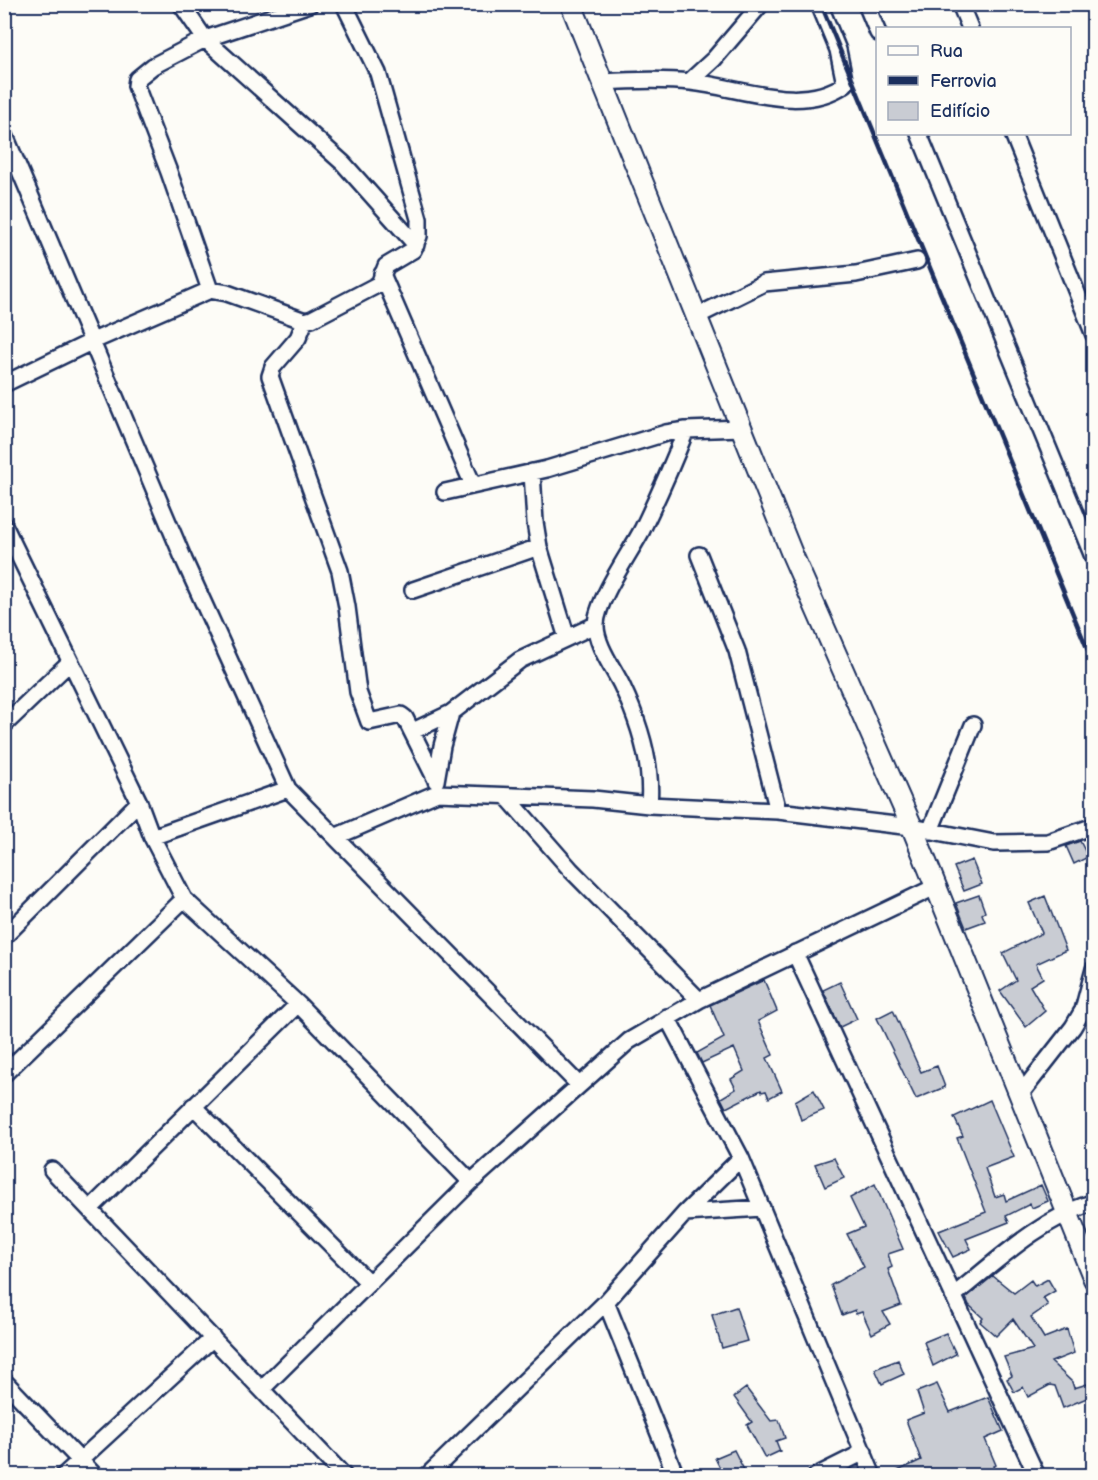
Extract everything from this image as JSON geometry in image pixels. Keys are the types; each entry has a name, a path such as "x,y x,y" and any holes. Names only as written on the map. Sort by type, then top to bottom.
{"street":[{"path":"181,4 205,39 343,163 416,244"},
{"path":"210,290 136,86 137,79 142,72 205,39 272,19 310,4"},
{"path":"344,4 378,73 404,158 419,219 416,244 412,250 386,266 379,284 305,321 298,338 273,367 272,386 340,571 348,607 355,675 363,708 369,722 401,715 413,731 437,787"},
{"path":"571,4 792,554 921,829 935,887 1094,1279"},
{"path":"690,81 714,59 761,4"},
{"path":"603,82 690,81 778,98 817,96 840,88 845,84 845,73 819,4"},
{"path":"866,4 876,28"},
{"path":"960,4 970,27"},
{"path":"4,133 184,560 288,789 578,1084"},
{"path":"919,135 1094,559"},
{"path":"1013,135 1094,335"},
{"path":"697,316 764,283 856,274 917,261"},
{"path":"382,274 473,485"},
{"path":"4,384 93,341 210,290 227,293 305,321"},
{"path":"445,492 532,472 686,429 742,428"},
{"path":"649,805 650,769 646,752 623,688 603,649 595,625 599,610 642,529 686,429"},
{"path":"532,472 535,522 540,546 567,638"},
{"path":"5,527 139,802 152,837 184,899 298,1004 471,1182"},
{"path":"412,590 540,546"},
{"path":"699,555 737,651 778,811"},
{"path":"413,731 451,713 520,660 595,625"},
{"path":"4,725 70,662"},
{"path":"437,787 451,713"},
{"path":"921,829 973,725"},
{"path":"335,837 437,787 507,797 593,799 649,805 778,811 921,829 994,843 1048,842 1094,826"},
{"path":"152,837 288,789"},
{"path":"507,797 572,870 699,1000"},
{"path":"4,937 139,802"},
{"path":"263,1388 471,1182 578,1084 629,1041 699,1000 935,887"},
{"path":"4,1074 184,899"},
{"path":"795,953 1037,1476"},
{"path":"1019,1096 1051,1059 1078,1019 1094,969"},
{"path":"90,1209 298,1004"},
{"path":"667,1017 741,1158 873,1476"},
{"path":"193,1106 369,1283"},
{"path":"427,1476 606,1302 685,1213 741,1158"},
{"path":"52,1170 263,1388 344,1476"},
{"path":"953,1296 1019,1243 1065,1211 1094,1202"},
{"path":"685,1213 762,1208"},
{"path":"606,1302 676,1476"},
{"path":"63,1476 213,1338"},
{"path":"4,1381 95,1476"},
{"path":"816,1476 864,1452"}],"building":[{"path":"1080,841 1088,857 1074,864 1066,846"},
{"path":"972,860 982,884 964,891 954,867"},
{"path":"979,895 985,912 982,914 985,921 966,928 956,903"},
{"path":"1045,896 1066,950 1036,964 1043,978 1030,986 1045,1011 1026,1027 1000,991 1016,980 1003,953 1042,933 1029,903"},
{"path":"764,980 777,1011 758,1021 773,1055 767,1058 782,1091 769,1098 766,1091 761,1090 726,1108 721,1098 736,1089 731,1079 744,1071 734,1048 702,1063 697,1053 724,1038 710,1005"},
{"path":"840,982 857,1019 840,1027 823,990"},
{"path":"893,1010 921,1072 937,1066 945,1087 916,1099 877,1018"},
{"path":"814,1090 824,1110 801,1120 795,1101"},
{"path":"990,1100 1014,1157 985,1168 995,1197 1004,1194 1006,1201 1041,1185 1048,1201 1032,1208 1030,1204 1006,1216 1009,1222 966,1239 971,1249 953,1257 939,1231 986,1212 957,1138 963,1136 954,1117"},
{"path":"834,1158 844,1178 825,1187 815,1164"},
{"path":"875,1184 903,1249 888,1254 892,1267 888,1269 901,1305 883,1312 890,1324 872,1334 862,1312 856,1314 855,1310 842,1315 831,1285 864,1267 847,1234 864,1227 850,1198"},
{"path":"993,1276 1014,1293 1031,1280 1035,1286 1048,1279 1055,1291 1043,1298 1048,1305 1031,1317 1044,1338 1067,1329 1074,1353 1051,1362 1072,1382 1074,1388 1094,1382 1094,1395 1063,1408 1055,1386 1050,1385 1028,1397 1023,1387 1014,1392 1007,1379 1012,1376 1004,1357 1033,1349 1013,1319 996,1336 980,1322 983,1318 969,1305 966,1298"},
{"path":"736,1307 747,1341 722,1348 712,1315"},
{"path":"946,1333 956,1354 933,1366 924,1342"},
{"path":"898,1360 904,1374 882,1384 875,1369"},
{"path":"937,1384 950,1412 988,1397 1003,1431 985,1439 996,1465 993,1466 996,1476 887,1476 921,1460 906,1420 924,1413 917,1392"},
{"path":"746,1388 771,1421 779,1420 785,1438 776,1441 780,1451 765,1458 747,1425 752,1422 734,1397"},
{"path":"734,1450 744,1470 732,1476 724,1476 715,1458"}],"railway":[{"path":"821,4 1094,665"}]}
